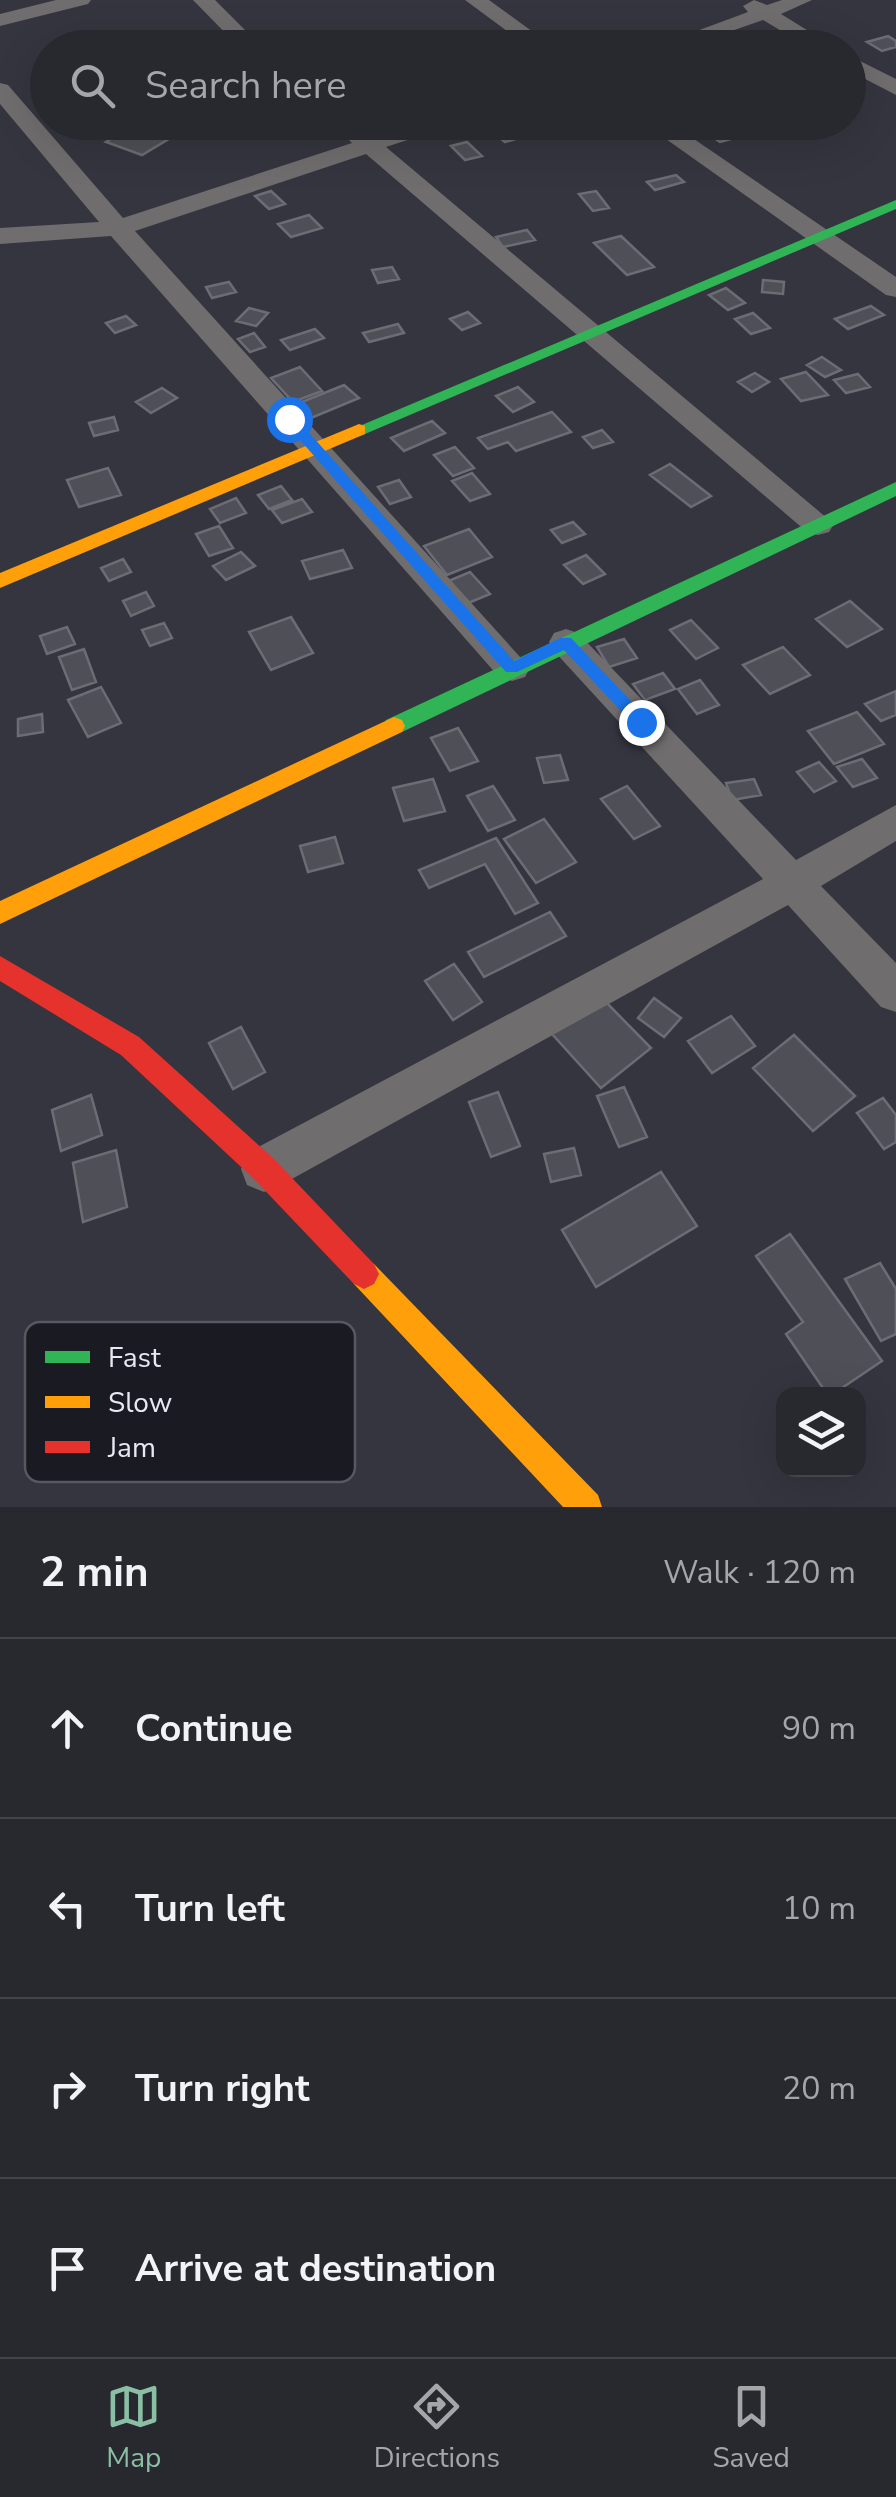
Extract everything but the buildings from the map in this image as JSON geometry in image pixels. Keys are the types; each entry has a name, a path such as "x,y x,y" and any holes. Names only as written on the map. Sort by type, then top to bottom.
{"street":[{"path":"0,20 81,0"},
{"path":"203,0 234,30"},
{"path":"475,0 518,30"},
{"path":"742,0 796,30"},
{"path":"714,30 802,0"},
{"path":"866,70 896,88"},
{"path":"0,90 30,125"},
{"path":"43,140 512,668"},
{"path":"363,140 818,524"},
{"path":"0,236 118,228 387,140"},
{"path":"680,140 896,288"},
{"path":"0,581 313,446 896,204"},
{"path":"0,913 896,488"},
{"path":"566,642 896,994"},
{"path":"264,1168 792,883 896,821"},
{"path":"0,967 130,1046 264,1168 586,1507"}],"traffic: fast":[{"path":"359,430 896,204"},
{"path":"394,726 896,488"}],"traffic: slow":[{"path":"0,581 359,430"},
{"path":"0,913 394,726"},
{"path":"364,1274 586,1507"}],"traffic: jam":[{"path":"0,967 130,1046 264,1169 364,1274"}],"route":[{"path":"289,419 512,668 566,642 641,722"}]}
